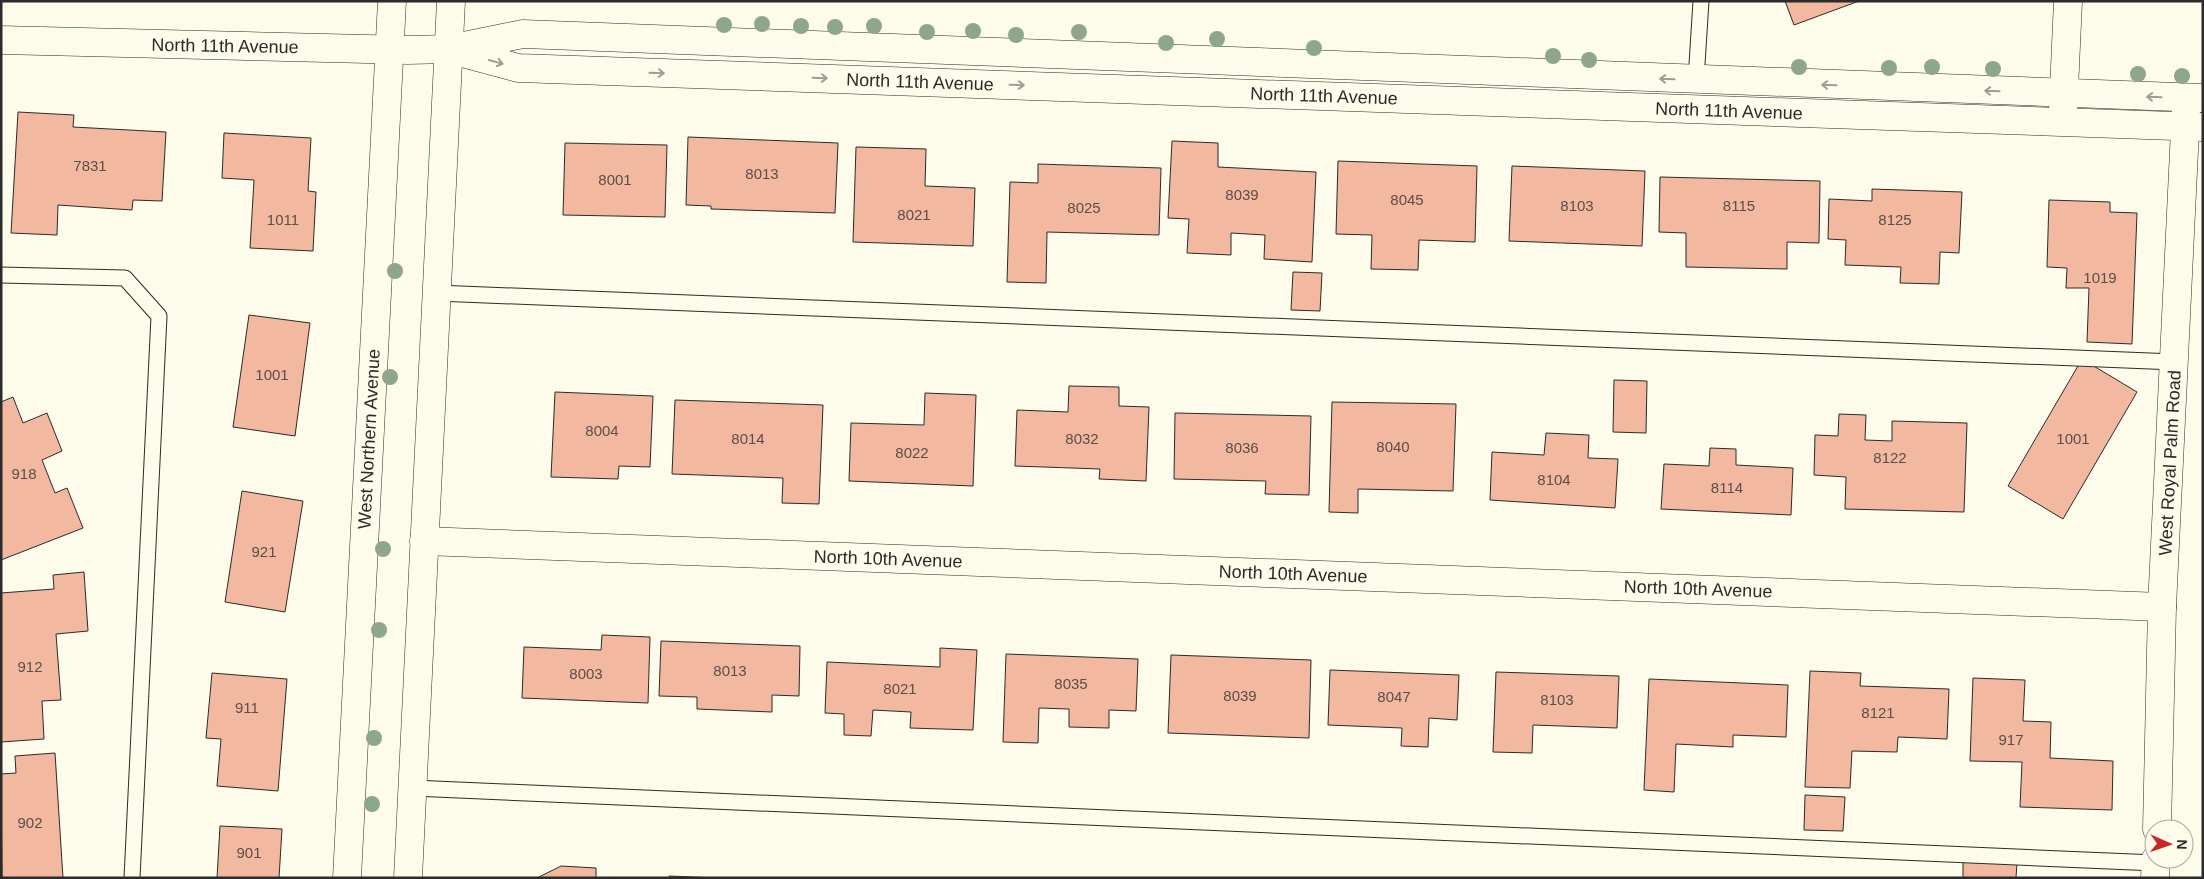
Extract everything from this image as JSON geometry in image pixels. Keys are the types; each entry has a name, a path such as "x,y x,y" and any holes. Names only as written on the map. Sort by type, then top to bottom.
{"street":[{"name":"West Northern Avenue","path":"347,878 392,1"},
{"path":"408,878 451,1"},
{"path":"2062,122 2068,1"},
{"name":"North 11th Avenue","path":"1,40 389,50 448,49 523,34 2194,98"},
{"name":"North 11th Avenue","path":"448,49 518,68 2194,127"},
{"name":"West Royal Palm Road","path":"2157,819 2162,607 2175,362 2194,127 2194,98"},
{"name":"North 10th Avenue","path":"424,541 2162,607"}],"lane":[{"path":"1696,80 1701,1"},
{"path":"1,275 125,278 159,316 132,878"},
{"path":"436,293 2175,362"},
{"path":"412,788 2144,866"}],"building":[{"path":"1785,1 1859,1 1794,25"},
{"path":"18,112 74,115 73,127 166,132 162,201 133,200 132,210 58,205 57,235 11,233"},
{"path":"224,133 311,138 308,191 316,192 313,251 250,248 254,180 222,178"},
{"path":"688,137 838,143 835,213 711,209 711,206 686,205"},
{"path":"1172,141 1218,143 1218,167 1316,172 1312,262 1264,259 1265,235 1231,233 1231,255 1187,253 1189,219 1168,218"},
{"path":"565,143 667,145 665,217 563,215"},
{"path":"856,147 926,149 925,186 975,188 973,246 853,242"},
{"path":"1338,161 1477,166 1475,242 1419,240 1418,270 1371,269 1372,235 1336,234"},
{"path":"1038,164 1161,168 1159,235 1047,232 1046,283 1007,282 1010,182 1038,183"},
{"path":"1512,166 1645,171 1642,246 1509,241"},
{"path":"1660,177 1820,181 1819,243 1787,242 1787,269 1686,267 1686,233 1659,232"},
{"path":"1872,189 1962,192 1959,253 1940,252 1939,284 1900,283 1901,267 1845,265 1846,240 1828,239 1829,199 1872,201"},
{"path":"2049,200 2110,202 2110,212 2137,213 2132,344 2087,342 2089,288 2066,288 2067,268 2047,267"},
{"path":"1293,272 1322,273 1320,311 1291,310"},
{"path":"249,315 310,323 295,436 233,427"},
{"path":"2082,359 2137,392 2063,519 2008,486"},
{"path":"1614,380 1647,381 1646,433 1613,432"},
{"path":"1069,386 1119,387 1119,406 1149,407 1146,481 1099,479 1100,469 1015,466 1017,410 1068,412"},
{"path":"555,392 653,396 650,467 619,466 618,479 551,477"},
{"path":"925,393 976,395 973,486 849,481 851,423 924,425"},
{"path":"13,397 23,423 47,413 62,451 42,460 55,493 67,488 83,528 1,560 1,402"},
{"path":"675,400 823,405 819,504 782,503 783,478 672,474"},
{"path":"1332,402 1456,404 1453,491 1358,489 1358,513 1329,512"},
{"path":"1175,413 1311,416 1309,495 1265,494 1266,481 1174,479"},
{"path":"1839,414 1866,415 1865,440 1892,441 1892,421 1967,423 1964,512 1845,509 1846,477 1814,475 1815,435 1838,436"},
{"path":"1546,433 1589,435 1588,458 1618,459 1615,508 1490,500 1492,452 1544,455"},
{"path":"1710,448 1736,449 1736,465 1793,468 1791,515 1661,509 1664,464 1709,466"},
{"path":"242,491 303,501 285,612 225,602"},
{"path":"84,572 88,631 56,634 61,700 42,701 44,739 1,742 1,593 54,589 53,575"},
{"path":"602,635 650,637 648,703 522,698 524,647 601,650"},
{"path":"661,641 800,646 799,696 772,695 772,712 697,709 697,697 659,696"},
{"path":"940,648 977,650 973,730 910,728 911,712 873,710 871,736 844,735 844,714 825,713 827,662 940,667"},
{"path":"1006,654 1138,659 1136,711 1109,710 1109,728 1069,727 1069,709 1039,708 1038,743 1003,742"},
{"path":"1171,655 1311,660 1309,738 1168,733"},
{"path":"1330,670 1459,675 1457,720 1429,718 1428,747 1401,746 1402,728 1328,725"},
{"path":"1810,671 1861,673 1860,686 1949,689 1947,739 1898,737 1897,752 1852,751 1850,788 1805,787"},
{"path":"1496,672 1619,676 1617,728 1533,725 1532,753 1493,752"},
{"path":"212,673 287,679 278,791 217,786 221,739 206,738"},
{"path":"1973,678 2025,680 2023,721 2051,722 2050,758 2113,761 2112,810 2020,807 2022,762 1970,761"},
{"path":"1649,679 1788,685 1786,737 1733,735 1733,747 1676,744 1674,792 1644,790"},
{"path":"55,753 63,878 2,878 1,774 16,773 15,756"},
{"path":"1805,795 1845,797 1843,831 1804,830"},
{"path":"220,826 282,829 279,878 217,878"},
{"path":"1963,861 2017,863 2016,878 1963,878"},
{"path":"561,866 596,868 596,878 537,878"},
{"path":"669,876 717,878 669,878"}]}
